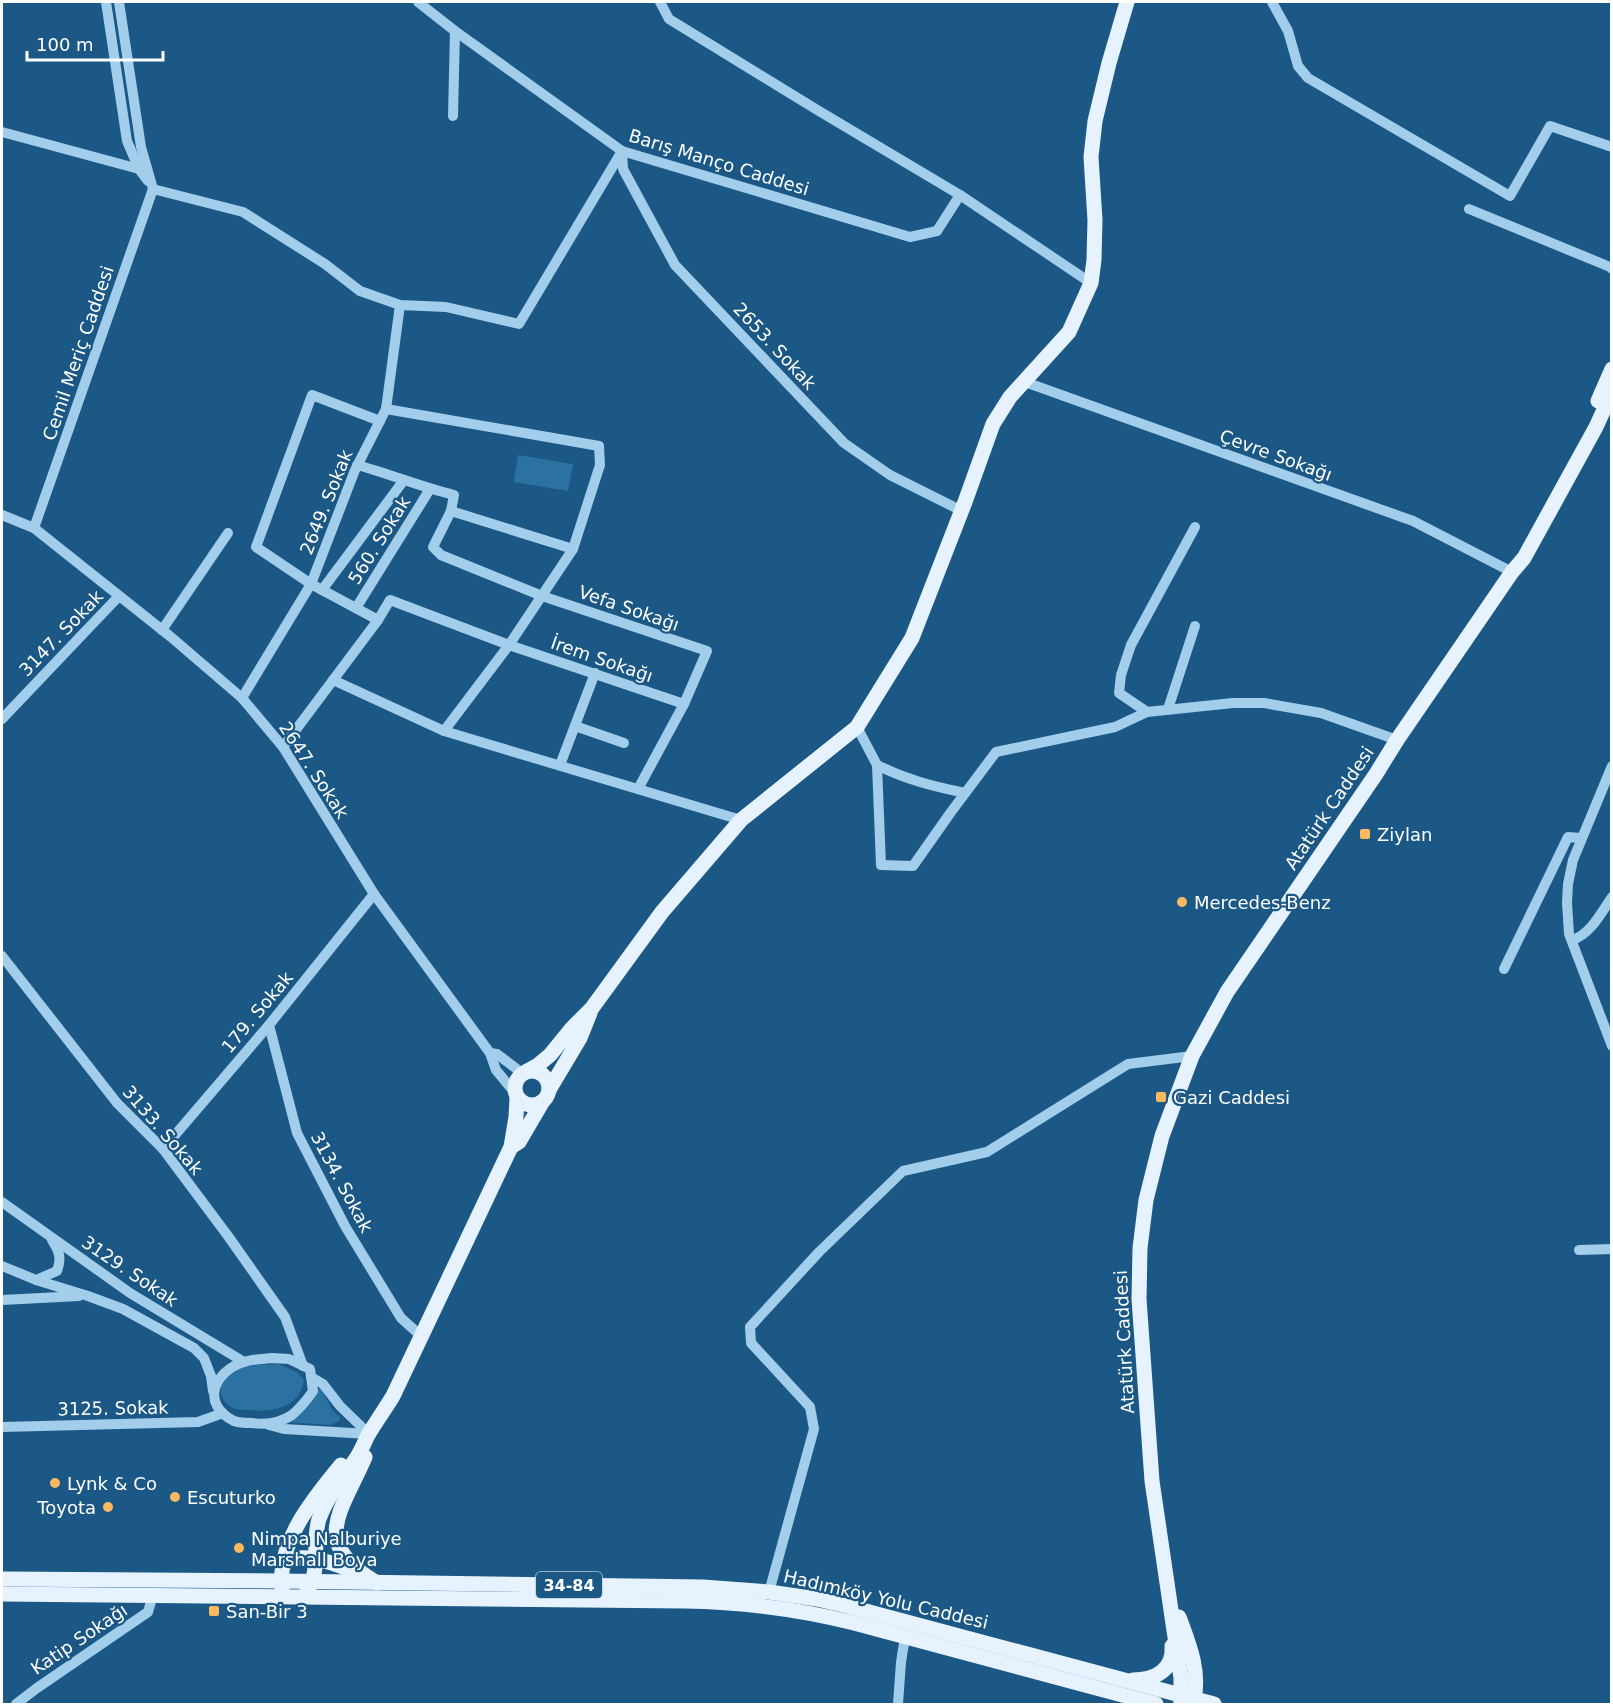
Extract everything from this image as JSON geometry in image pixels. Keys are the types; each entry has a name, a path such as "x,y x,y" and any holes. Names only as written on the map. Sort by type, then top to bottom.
{"main road":[{"path":"286,1585 304,1592 312,1582 315,1536 322,1510 357,1458 393,1396 511,1147 516,1118 516,1082 524,1072 538,1065 550,1055 592,1008 662,912 741,820 857,727 912,638 962,511 993,424 1010,397 1069,332 1091,283 1095,220 1091,157 1094,130 1109,63 1127,2"},
{"path":"1512,572 1519,554 1586,431 1611,369"},
{"name":"Atatürk Caddesi","path":"1169,1592 1152,1481 1139,1299 1140,1248 1146,1200 1162,1136 1192,1056 1227,992 1376,774 1396,740 1524,558 1596,427 1611,392"},
{"path":"511,1147 519,1142 580,1038 592,1008"},
{"path":"516,1095 526,1104 538,1104 546,1095 548,1084 542,1074 537,1071 524,1072"},
{"path":"369,1434 365,1457 341,1510 336,1529 339,1548 345,1557 361,1573 377,1583"},
{"path":"286,1585 294,1533 311,1503 341,1464 369,1434"},
{"path":"286,1585 291,1559 296,1557 315,1559 361,1573"},
{"name":"Hadımköy Yolu Caddesi","path":"2,1579 286,1585 730,1603 772,1607 810,1613 1156,1704"},
{"name":"Hadımköy Yolu Caddesi","path":"2,1594 153,1595 312,1582 690,1587 770,1592 847,1606 1126,1680 1185,1700 1214,1704"},
{"path":"1126,1680 1145,1680 1154,1677 1165,1670 1171,1662 1173,1653 1169,1592"},
{"path":"1102,1690 1124,1690 1167,1702 1185,1700 1169,1592"}],"street":[{"path":"106,2 127,141 139,169 153,189 243,212 326,264 360,291 400,305 446,307 519,324 622,151"},
{"path":"119,2 141,147 153,189"},
{"name":"Barış Manço Caddesi","path":"418,2 622,151 910,237 937,231 960,195"},
{"path":"660,2 669,19 960,195 1091,283"},
{"path":"1272,2 1288,31 1298,66 1308,78 1510,196 1550,126 1611,147"},
{"path":"453,116 455,31"},
{"path":"2,132 139,169"},
{"name":"2653. Sokak","path":"622,151 623,169 675,265 844,444 890,475 962,511"},
{"name":"Cemil Meriç Caddesi","path":"34,528 153,189"},
{"path":"1469,209 1611,269"},
{"name":"2649. Sokak","path":"242,698 310,584 357,465 386,409 400,305"},
{"name":"Çevre Sokağı","path":"1025,382 1413,521 1512,572"},
{"path":"283,747 378,620 310,584 256,547 312,395 380,421"},
{"path":"386,409 599,446 600,465 573,549 509,645 444,731"},
{"path":"357,465 454,495 451,510 573,549"},
{"path":"322,590 404,480"},
{"name":"560. Sokak","path":"356,608 430,489"},
{"name":"Vefa Sokağı","path":"451,510 433,547 441,555 542,596 707,651 684,705"},
{"name":"2647. Sokak","path":"2,514 34,528 162,630 242,698 283,747 374,894 489,1053 496,1070 516,1095"},
{"path":"1147,712 1119,693 1121,675 1131,645 1195,527"},
{"path":"162,630 228,533"},
{"name":"3147. Sokak","path":"2,719 119,596"},
{"name":"İrem Sokağı","path":"378,620 390,600 509,645 684,705"},
{"path":"1168,709 1195,626"},
{"path":"560,765 594,673"},
{"path":"333,680 444,731 741,820"},
{"path":"857,727 877,765 881,865 913,866 996,752 1115,727 1147,712 1233,703 1264,703 1321,713 1396,740"},
{"path":"638,789 684,705"},
{"path":"575,726 624,743"},
{"path":"877,765 917,782 965,793"},
{"path":"1611,766 1573,861 1568,884 1567,922 1611,1046"},
{"path":"1504,969 1568,837 1581,838"},
{"name":"179. Sokak","path":"163,1149 269,1025 374,894"},
{"path":"1572,940 1584,934 1610,905"},
{"name":"3133. Sokak","path":"2,956 117,1103 163,1149 228,1236 285,1317 303,1366"},
{"name":"3134. Sokak","path":"269,1025 297,1133 345,1226 401,1318 421,1336"},
{"path":"489,1053 497,1054 524,1072"},
{"path":"770,1592 814,1429 810,1407 751,1343 750,1327 819,1252 903,1171 987,1152 1128,1064 1192,1056"},
{"name":"3129. Sokak","path":"2,1202 130,1293 244,1362"},
{"path":"36,1280 57,1271 60,1264 60,1253 51,1237"},
{"path":"1579,1250 1611,1249"},
{"path":"2,1266 36,1280 123,1309 194,1348 204,1358 211,1376 217,1405 223,1413 236,1422 285,1429 369,1434"},
{"path":"2,1300 88,1296"},
{"path":"213,1392 219,1377 244,1362 272,1358 289,1359 310,1369 313,1391 303,1405 290,1416 269,1425"},
{"path":"311,1377 323,1384 340,1406 369,1434"},
{"name":"3125. Sokak","path":"2,1427 198,1422 223,1413"},
{"name":"Katip Sokağı","path":"16,1704 148,1612 153,1595"},
{"path":"898,1704 905,1637"}],"shaded area":[{"path":"518,455 573,464 568,491 514,482"},
{"path":"279,1364 298,1373 304,1380 302,1389 291,1402 277,1409 259,1411 236,1409 223,1400 221,1389 228,1374 253,1365"},
{"path":"320,1387 333,1411 340,1417 339,1421 330,1425 286,1422 315,1395"}],"place":[{"name":"Ziylan","path":"1365,834"},
{"name":"Mercedes-Benz","path":"1182,902"},
{"name":"Gazi Caddesi","path":"1161,1097"},
{"name":"Lynk & Co","path":"55,1483"},
{"name":"Escuturko","path":"175,1497"},
{"name":"Toyota","path":"108,1507"},
{"name":"Nimpa Nalburiye Marshall Boya","path":"239,1548"},
{"name":"San-Bir 3","path":"214,1611"}]}
